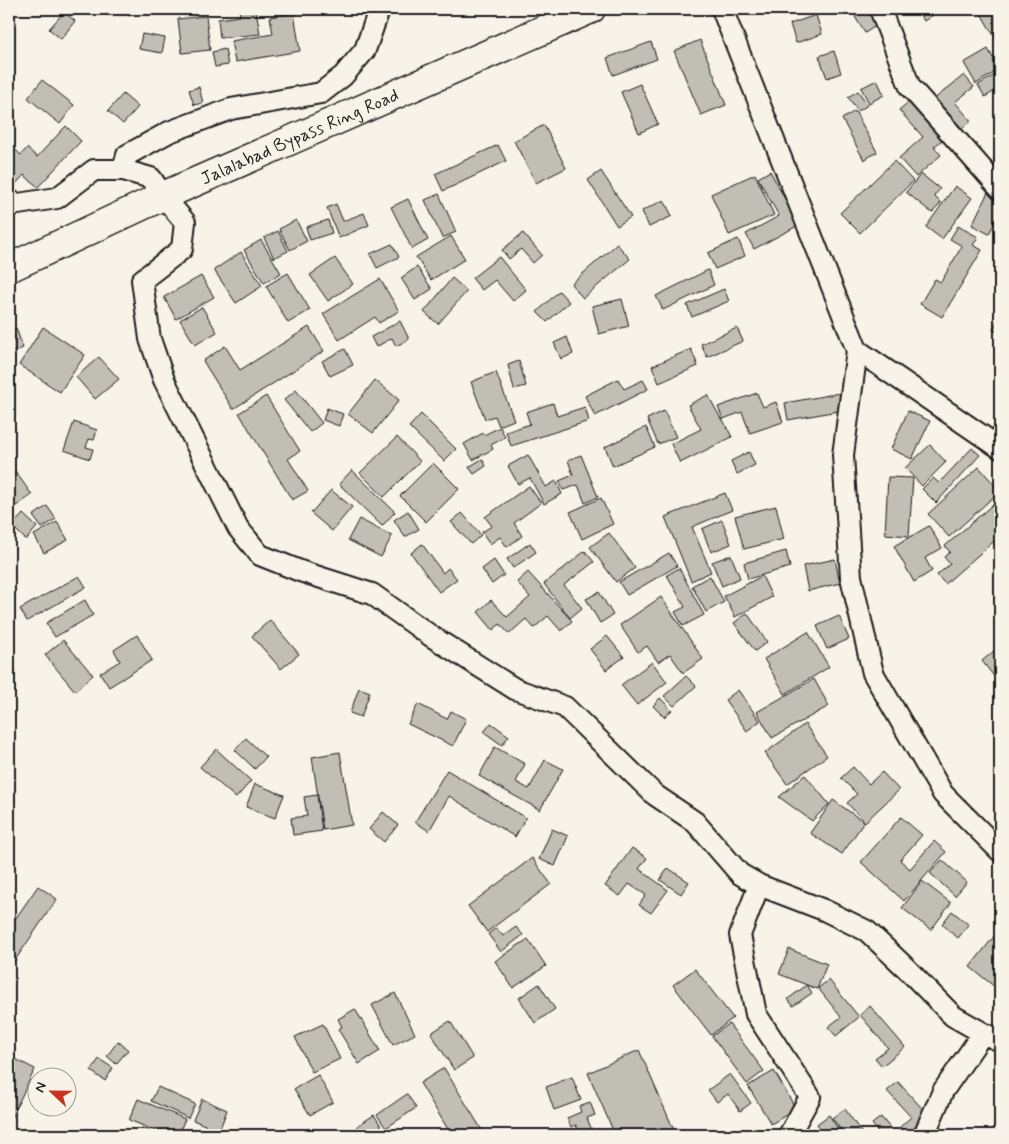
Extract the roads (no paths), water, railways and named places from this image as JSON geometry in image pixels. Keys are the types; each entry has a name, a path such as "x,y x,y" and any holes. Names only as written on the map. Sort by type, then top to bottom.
{"highway":[{"name":"Jalalabad Bypass Ring Road","path":"9,268 163,196 591,9"}],"street":[{"path":"124,170 127,155 169,132 231,109 321,93 343,76 365,50 378,13 377,9"},
{"path":"722,9 857,350 843,455 851,577 873,673 943,794 1000,851"},
{"path":"880,9 910,87 1000,189"},
{"path":"9,201 18,204 57,198 94,170 124,170 151,178 163,196 185,222 182,249 142,280 150,340 164,380 238,528 260,555 300,571 372,594 431,636 515,689 565,707 655,795 695,822 740,874 760,885 824,910 866,931 953,1016 992,1037 943,1091 924,1135"},
{"path":"857,350 1000,448"},
{"path":"760,885 740,934 756,1014 810,1097 789,1135"}]}
